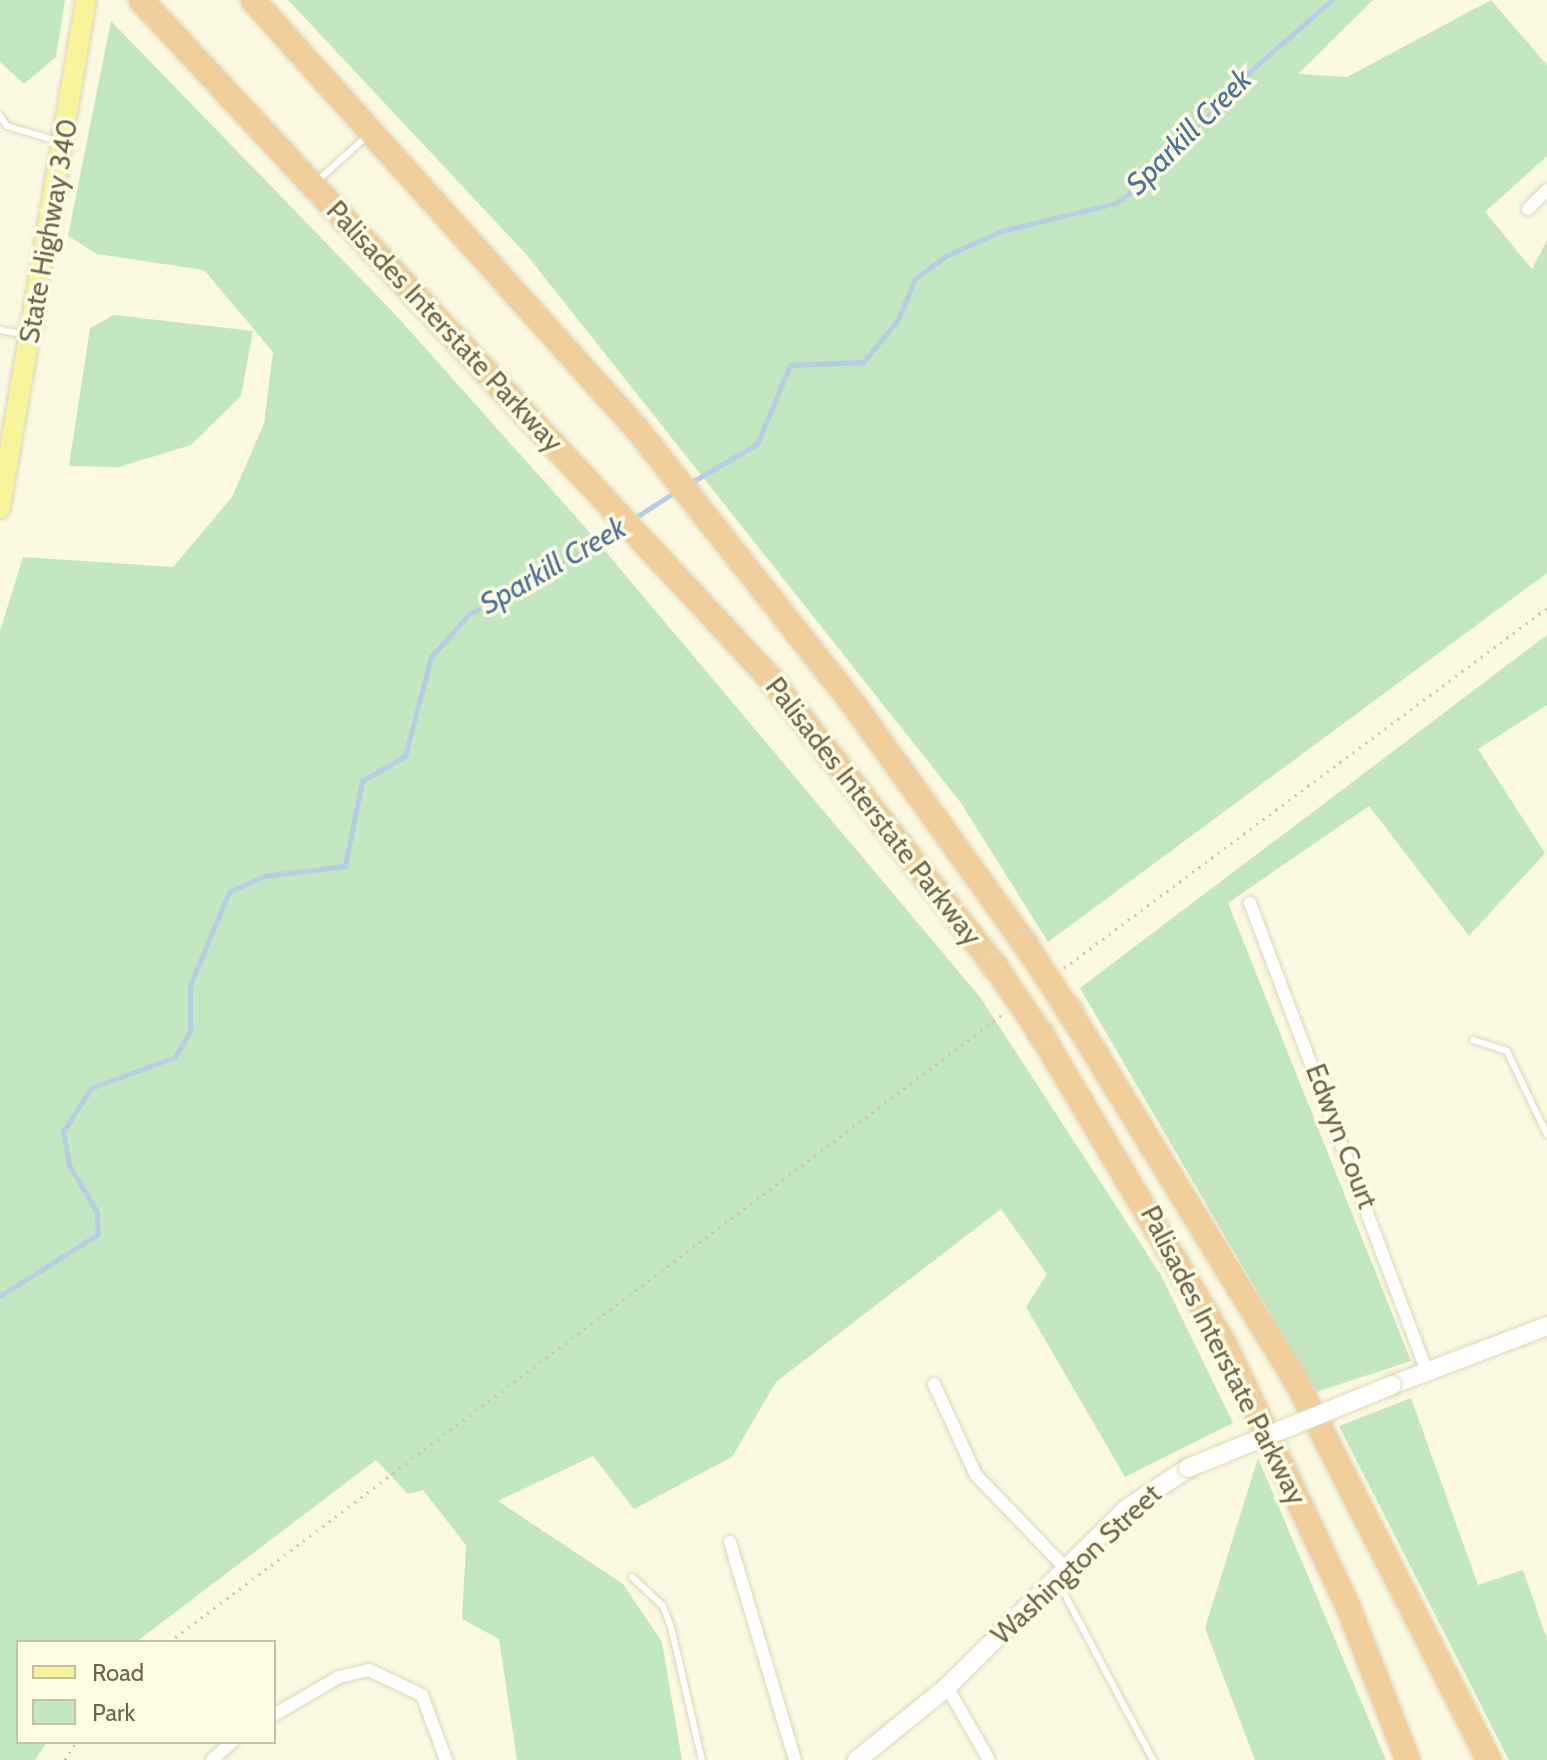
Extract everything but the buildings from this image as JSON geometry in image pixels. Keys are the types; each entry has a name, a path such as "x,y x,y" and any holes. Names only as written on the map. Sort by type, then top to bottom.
{"highway":[{"name":"Palisades Interstate Parkway","path":"141,0 769,677 995,966 1041,1034 1225,1345 1372,1664 1408,1760"},
{"name":"Palisades Interstate Parkway","path":"253,0 374,129 701,508 889,751 1025,944 1070,1012 1296,1381 1489,1760"}],"main road":[{"name":"State Highway 340","path":"0,508 85,4"},
{"name":"Washington Street","path":"857,1760 947,1687 1141,1497 1188,1468 1547,1326"}],"street":[{"path":"1528,209 1547,190"},
{"name":"Edwyn Court","path":"1250,903 1427,1372"},
{"path":"934,1384 976,1475 1061,1574"},
{"path":"730,1542 795,1760"},
{"path":"276,1714 339,1677 369,1670 422,1695 446,1760"},
{"path":"947,1687 989,1760"},
{"path":"212,1760 230,1744"}],"lane":[{"path":"0,116 7,126 63,143"},
{"path":"313,185 374,129"},
{"path":"0,330 30,336"},
{"path":"1473,1040 1507,1051 1547,1135"},
{"path":"1061,1574 1153,1760"},
{"path":"632,1577 663,1606 671,1627 702,1760"},
{"path":"1372,1664 1418,1760"}],"path":[{"path":"1061,970 1547,608"},
{"path":"171,1640 253,1572 1011,1008"}],"green space":[{"path":"0,0 65,0 56,57 24,84 0,62"},
{"path":"288,0 1373,0 1298,74 1347,77 1491,0 1547,65 1547,156 1485,212 1532,269 1547,240 1547,573 1048,942 961,803 526,254"},
{"path":"111,21 393,312 585,527 980,997 1161,1275 1233,1423 1125,1477 1026,1307 1047,1274 1001,1209 776,1382 732,1457 634,1509 593,1456 498,1501 623,1584 662,1642 682,1760 517,1760 499,1639 462,1619 466,1545 423,1490 408,1494 376,1460 139,1640 16,1640 16,1744 46,1744 35,1760 0,1760 0,631 23,557 173,567 232,497 264,424 273,352 204,270 97,254 68,236"},
{"path":"114,315 253,331 241,396 191,445 119,467 69,466 90,328"},
{"path":"1547,635 1547,705 1478,749 1545,853 1469,936 1369,806 1228,903 1411,1361 1316,1392 1080,988"},
{"path":"1411,1398 1478,1585 1523,1570 1547,1639 1547,1760 1509,1760 1339,1426"},
{"path":"1258,1458 1386,1760 1255,1760 1205,1628"}],"waterway":[{"name":"Sparkill Creek","path":"690,483 757,444 790,365 863,362 897,321 915,279 945,256 1002,231 1116,203 1151,178 1249,72 1332,0"},
{"name":"Sparkill Creek","path":"633,519 678,490"},
{"name":"Sparkill Creek","path":"0,1296 98,1234 97,1212 69,1165 63,1132 91,1088 175,1057 190,1031 190,985 229,892 264,876 345,866 362,781 405,756 431,657 470,613 514,595 621,527"}]}
